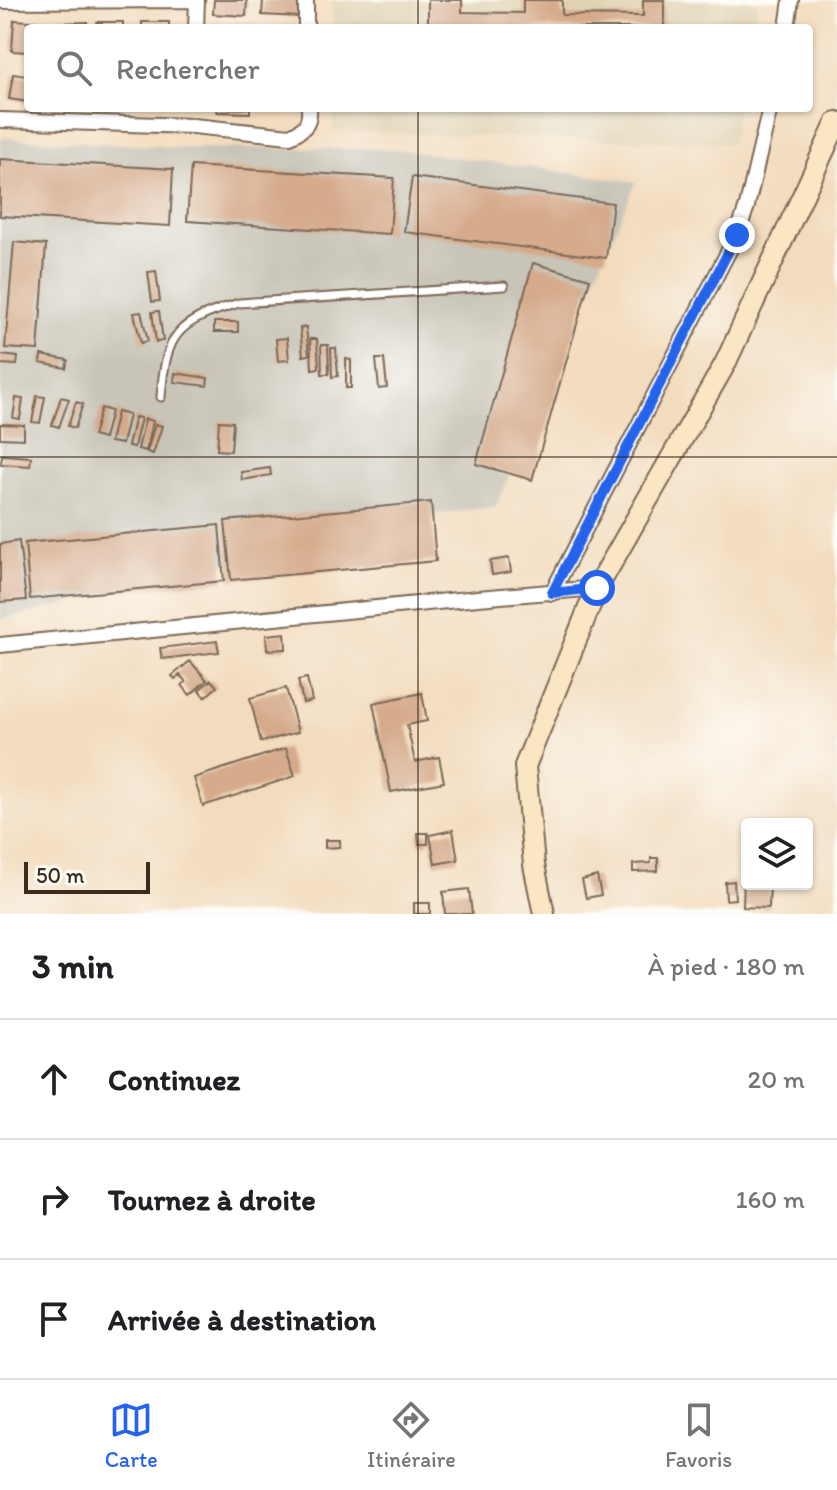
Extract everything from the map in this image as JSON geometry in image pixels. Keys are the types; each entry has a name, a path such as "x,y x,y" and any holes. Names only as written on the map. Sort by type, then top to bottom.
{"main road":[{"path":"544,914 534,865 525,766 597,588 725,364 837,122"}],"street":[{"path":"0,1 197,0 196,24"},
{"path":"306,0 306,24"},
{"path":"788,24 791,0"},
{"path":"193,126 194,112"},
{"path":"0,120 193,126 290,136 303,130 309,121 309,112"},
{"path":"552,593 737,235 769,112"},
{"path":"0,645 597,588"}],"lane":[{"path":"161,397 170,342 183,326 207,313 239,303 504,286"}],"shaded area":[{"path":"332,0 758,0 754,24 332,24"},
{"path":"333,112 737,112 732,144 333,131"},
{"path":"0,138 192,148 395,149 636,182 496,506 411,518 0,620"}],"building":[{"path":"214,0 247,0 246,16 213,14"},
{"path":"263,0 301,0 300,17 262,15"},
{"path":"428,0 462,0 462,12 523,13 523,0 562,0 562,15 643,16 643,0 664,0 664,24 428,24"},
{"path":"14,20 45,22 24,24 24,52 12,51"},
{"path":"87,22 87,24 55,24"},
{"path":"97,22 123,22 123,24"},
{"path":"142,22 169,22 169,24"},
{"path":"13,74 24,75 24,101 9,99"},
{"path":"0,159 173,169 170,226 0,216"},
{"path":"191,166 394,178 390,234 187,221"},
{"path":"412,177 613,203 606,258 404,232"},
{"path":"14,242 46,245 38,350 5,348"},
{"path":"533,263 590,279 532,480 476,464"},
{"path":"156,271 160,301 152,302 148,272"},
{"path":"159,311 163,341 156,342 152,312"},
{"path":"141,312 148,341 141,343 134,313"},
{"path":"214,322 238,322 238,332 214,332"},
{"path":"306,327 309,355 303,356 300,328"},
{"path":"287,338 289,360 278,361 276,339"},
{"path":"310,339 317,339 319,368 312,369"},
{"path":"321,345 328,345 329,374 322,374"},
{"path":"331,348 336,348 338,376 332,377"},
{"path":"0,355 18,357 17,365 0,364"},
{"path":"41,355 68,360 66,368 40,363"},
{"path":"346,359 351,360 351,388 346,388"},
{"path":"376,359 384,359 387,388 379,389"},
{"path":"175,373 208,378 207,386 174,382"},
{"path":"37,396 45,397 40,423 32,422"},
{"path":"61,397 69,399 59,427 52,425"},
{"path":"16,398 23,399 20,419 13,418"},
{"path":"76,402 83,404 75,428 68,426"},
{"path":"101,408 111,411 104,439 93,436"},
{"path":"117,412 129,415 122,444 110,442"},
{"path":"135,417 141,418 134,447 128,446"},
{"path":"145,419 153,421 146,451 138,449"},
{"path":"219,421 233,422 231,451 217,450"},
{"path":"0,424 24,425 24,439 0,438"},
{"path":"155,424 162,426 153,454 147,452"},
{"path":"2,455 31,457 30,466 1,464"},
{"path":"270,468 271,475 242,480 241,472"},
{"path":"431,502 436,561 231,580 225,521"},
{"path":"219,525 224,581 30,599 25,543"},
{"path":"19,541 26,600 0,602 0,544"},
{"path":"509,558 511,572 492,575 490,561"},
{"path":"285,633 286,649 267,650 266,635"},
{"path":"217,641 219,652 162,659 160,648"},
{"path":"190,661 207,680 190,695 182,685 186,682 180,675 175,679 172,676"},
{"path":"307,678 312,701 303,703 298,680"},
{"path":"211,680 217,687 205,697 199,690"},
{"path":"286,688 298,732 261,742 250,698"},
{"path":"422,693 427,721 407,725 415,762 439,757 444,782 391,792 373,703"},
{"path":"286,748 295,776 203,806 194,778"},
{"path":"453,830 458,860 435,864 430,835"},
{"path":"418,833 428,833 428,844 419,844"},
{"path":"325,840 340,840 340,847 325,848"},
{"path":"651,858 658,858 658,871 633,872 633,864 651,863"},
{"path":"597,876 601,895 586,898 582,880"},
{"path":"734,881 735,899 726,900 725,882"},
{"path":"469,889 472,914 445,914 443,892"},
{"path":"744,890 770,890 769,908 743,907"},
{"path":"414,903 430,903 430,914 414,914"}],"route":[{"path":"597,588 552,593 737,235"}]}
